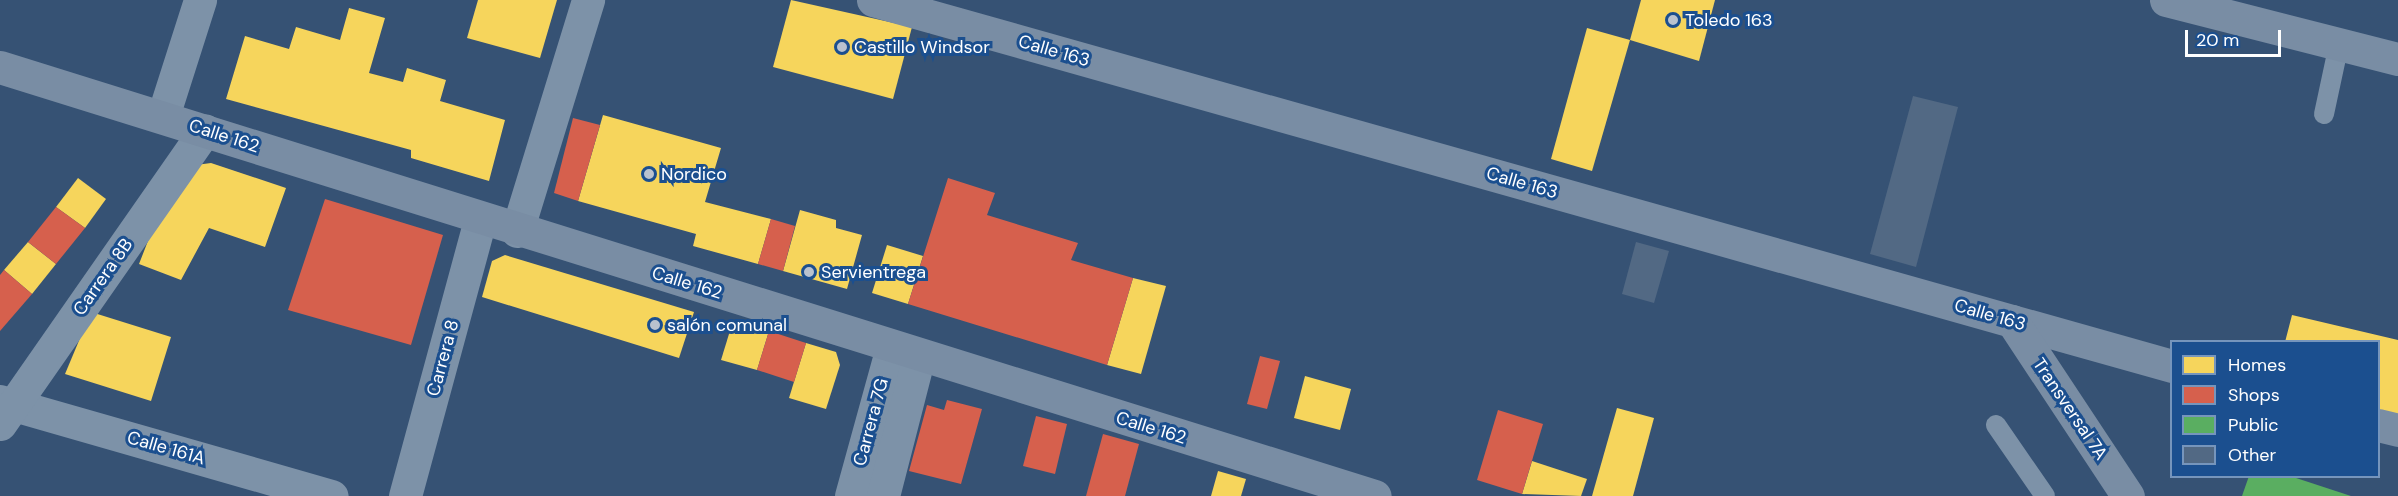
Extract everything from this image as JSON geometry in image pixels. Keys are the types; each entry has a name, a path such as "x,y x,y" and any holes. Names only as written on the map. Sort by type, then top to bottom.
{"street":[{"path":"163,116 200,0"},
{"path":"518,231 588,0"},
{"name":"Calle 163","path":"873,0 2170,365"},
{"path":"2166,0 2398,59"},
{"name":"Calle 162","path":"0,68 163,116 1331,490 1375,496"},
{"name":"Carrera 8B","path":"5,410 205,130"},
{"name":"Carrera 8","path":"405,496 480,219"},
{"name":"Transversal 7A","path":"2012,321 2128,496"},
{"name":"Carrera 7G","path":"851,496 905,352"},
{"name":"Carrera 7G","path":"883,496 905,352"},
{"name":"Calle 161A","path":"5,410 332,496"},
{"path":"2380,425 2398,430"}],"lane":[{"path":"2325,114 2339,44"},
{"path":"1996,425 2045,496"}],"building: Homes":[{"path":"478,0 557,0 540,58 467,38"},
{"name":"Castillo Windsor","path":"791,0 912,27 893,99 773,67"},
{"name":"Toledo 163","path":"1641,0 1715,0 1699,61 1630,40"},
{"path":"349,8 385,18 369,73 403,82 407,68 446,80 440,101 505,120 489,181 411,158 411,150 226,99 245,36 289,49 296,27 340,40"},
{"path":"1587,28 1630,40 1592,171 1551,159"},
{"name":"Nordico","path":"603,115 721,148 705,202 771,219 758,264 693,246 696,234 578,201"},
{"path":"211,163 286,188 265,247 209,228 181,280 139,264 160,210 196,165"},
{"path":"78,178 106,199 85,228 56,207"},
{"path":"800,210 836,220 836,228 862,235 847,289 783,271"},
{"path":"28,242 56,264 32,294 4,270"},
{"path":"887,245 923,256 908,304 872,293"},
{"path":"505,255 694,312 679,358 482,297 492,261"},
{"path":"1133,278 1166,286 1141,374 1107,365"},
{"path":"91,312 171,337 151,401 65,374"},
{"path":"2292,315 2398,340 2398,416 2380,411 2380,340 2286,340"},
{"path":"733,321 769,331 757,370 721,360"},
{"path":"806,343 836,352 840,365 826,409 789,398"},
{"path":"1305,376 1351,389 1340,430 1294,418"},
{"path":"1617,408 1654,418 1633,496 1592,496"},
{"path":"1532,461 1587,479 1581,496 1522,494"},
{"path":"1218,471 1246,479 1241,496 1211,496"}],"building: Shops":[{"path":"573,118 600,125 578,201 554,193"},
{"path":"948,178 995,193 987,215 1078,243 1071,260 1133,278 1107,365 908,304"},
{"path":"325,199 443,235 411,345 288,310"},
{"path":"56,207 85,228 56,264 28,242"},
{"path":"771,219 795,226 783,271 758,264"},
{"path":"4,270 32,294 0,331 0,275"},
{"path":"769,331 806,343 794,382 757,370"},
{"path":"1260,356 1280,361 1267,409 1247,404"},
{"path":"947,400 982,409 961,484 909,471 927,405 944,410"},
{"path":"1498,410 1543,424 1522,494 1477,480"},
{"path":"1036,416 1067,424 1055,474 1023,466"},
{"path":"1103,434 1139,444 1125,496 1086,496"}],"building: Public":[{"path":"2248,478 2296,478 2351,496 2242,496"}],"building: Other":[{"path":"1913,96 1958,107 1916,267 1870,254"},
{"path":"1636,242 1669,251 1654,303 1622,294"}],"place":[{"name":"Toledo 163","path":"1673,20"},
{"name":"Castillo Windsor","path":"842,47"},
{"name":"Nordico","path":"649,174"},
{"name":"Servientrega","path":"809,272"},
{"name":"salón comunal","path":"655,325"}]}
